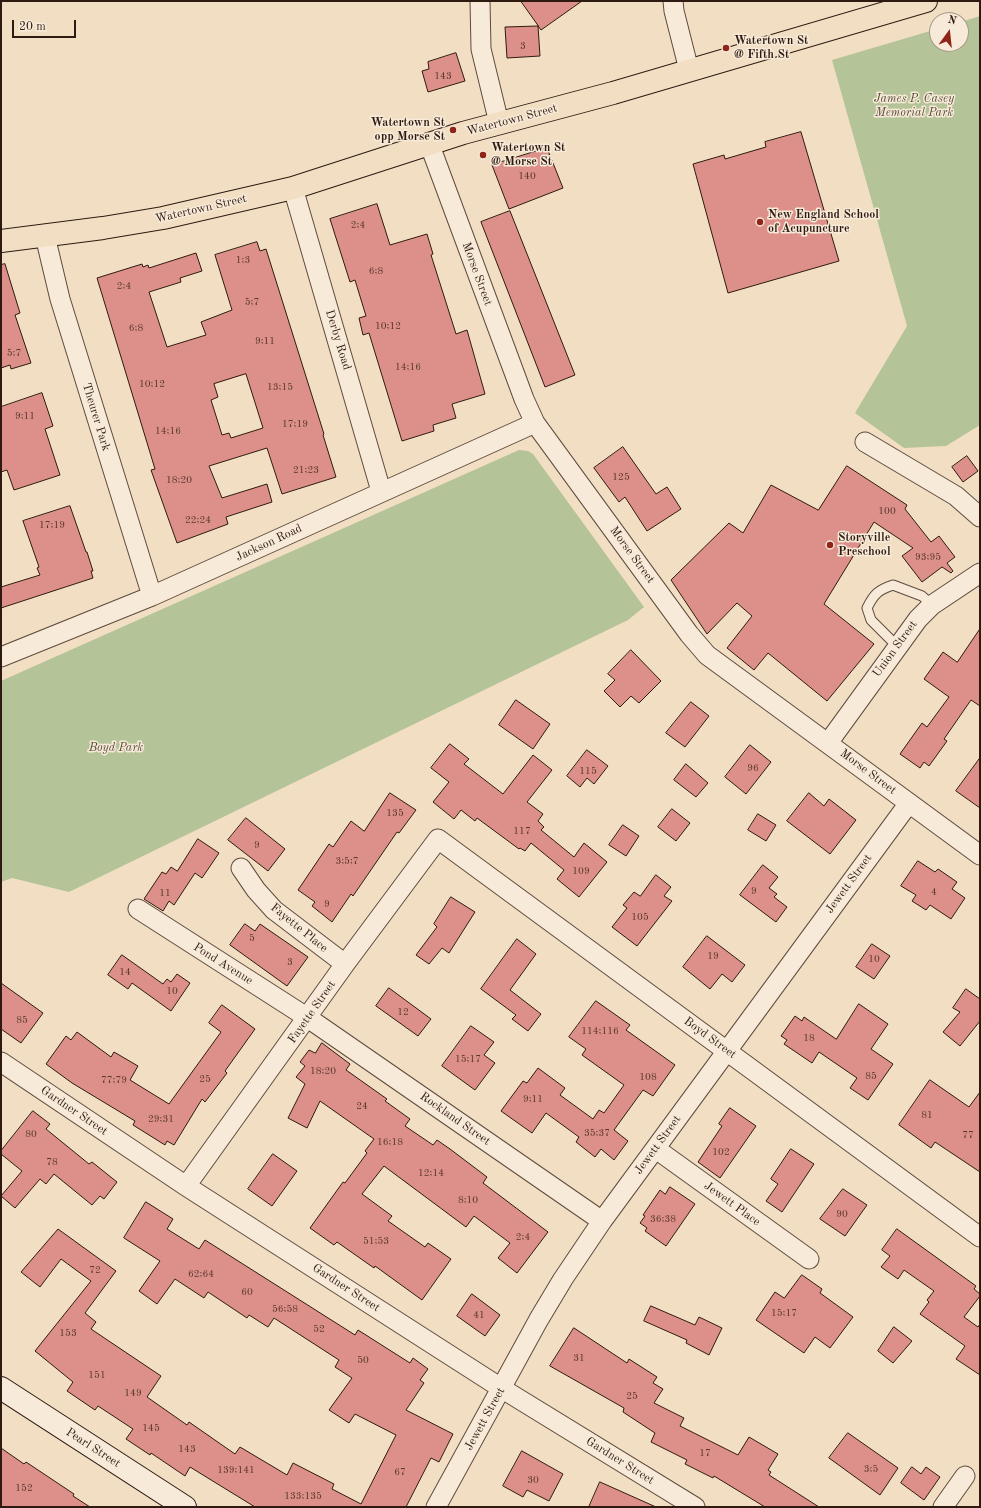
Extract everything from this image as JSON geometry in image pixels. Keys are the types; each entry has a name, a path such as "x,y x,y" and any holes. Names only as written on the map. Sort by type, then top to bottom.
{"main road":[{"name":"Watertown Street","path":"1,241 45,236 163,218 292,188 428,143 689,70 926,1"}],"street":[{"path":"480,1 481,49 499,123"},
{"path":"673,1 674,11 689,70"},
{"name":"Morse Street","path":"428,143 524,399 535,423 689,634 707,655 980,855"},
{"name":"Derby Road","path":"292,188 381,492"},
{"name":"Theurer Park","path":"45,236 60,300 152,596"},
{"name":"Jackson Road","path":"1,657 152,596 535,423"},
{"path":"865,442 956,496 980,517"},
{"name":"Union Street","path":"828,743 918,619 932,605 980,573"},
{"name":"Jewett Street","path":"436,1507 559,1285 602,1221 909,803"},
{"name":"Boyd Street","path":"438,839 980,1237"},
{"name":"Fayette Street","path":"186,1186 308,1018 345,964 438,839"},
{"name":"Fayette Place","path":"241,868 256,890 274,910 345,964"},
{"name":"Pond Avenue","path":"138,909 308,1018"},
{"name":"Rockland Street","path":"308,1018 602,1221"},
{"name":"Gardner Street","path":"1,1062 186,1186 501,1388 695,1507"},
{"name":"Jewett Place","path":"656,1149 809,1259"},
{"name":"Pearl Street","path":"1,1388 185,1507"},
{"path":"943,1507 965,1476"}],"lane":[{"path":"898,646 871,620 866,608 872,596 882,589 893,585 922,596 932,605"}],"green space":[{"name":"James P. Casey Memorial Park","path":"980,16 980,425 946,446 904,448 855,413 907,326 832,60 929,31 929,52 969,52 969,19"},
{"name":"Boyd Park","path":"519,450 528,451 533,454 644,607 628,620 69,892 12,878 1,882 1,681"}],"building":[{"path":"521,1 582,1 541,30"},
{"path":"538,26 540,56 507,58 505,27"},
{"path":"456,53 465,81 428,92 422,71 429,69 428,62"},
{"path":"801,132 839,261 728,293 693,164 724,155 725,159 766,147 765,142"},
{"path":"547,148 563,188 509,209 492,165"},
{"path":"377,204 390,245 427,234 433,254 431,255 456,334 467,330 485,394 452,404 456,418 433,425 434,431 402,441 369,333 363,335 359,318 366,316 355,280 350,282 330,219"},
{"path":"510,211 575,375 545,387 481,222"},
{"path":"257,242 260,251 266,249 336,477 282,494 267,448 209,466 222,498 267,484 272,502 226,517 228,524 177,543 151,470 155,469 97,278 142,264 143,267 148,265 149,268 196,253 202,271 180,278 181,282 149,292 167,347 206,335 201,322 232,310 215,255","holes":["246,374 263,428 231,438 229,433 222,435 211,400 218,397 214,384"]},
{"path":"5,264 20,313 15,315 31,363 11,369 10,365 1,368 1,265"},
{"path":"42,393 53,426 45,429 60,475 14,490 7,470 1,472 1,407"},
{"path":"623,447 656,494 667,487 681,509 647,531 625,497 619,502 594,468"},
{"path":"967,456 978,471 963,482 952,467"},
{"path":"847,466 907,505 905,509 931,542 939,536 955,557 947,563 953,571 951,573 942,567 922,582 902,556 913,548 874,522 824,604 874,644 827,701 768,653 754,670 727,648 752,616 737,603 707,634 671,580 729,523 743,533 771,485 818,510"},
{"path":"70,506 87,552 93,571 91,571 93,578 1,608 1,587 40,575 37,568 39,567 23,521"},
{"path":"980,629 980,706 971,700 944,739 947,741 929,766 924,762 920,768 900,754 922,723 927,727 949,697 924,679 943,652 957,662"},
{"path":"631,650 661,681 639,703 631,696 620,707 604,691 615,680 608,674"},
{"path":"516,700 550,724 533,749 499,725"},
{"path":"691,702 709,716 685,747 666,733"},
{"path":"450,744 469,759 464,764 503,794 533,755 552,770 527,802 543,814 538,821 544,827 541,830 574,857 584,843 607,862 579,897 557,879 564,870 531,843 525,851 520,848 519,849 477,818 475,821 461,810 454,819 433,802 449,782 431,768"},
{"path":"750,745 771,762 746,794 725,777"},
{"path":"587,750 608,766 594,784 587,778 580,787 567,776"},
{"path":"980,758 980,808 956,791"},
{"path":"686,764 708,783 696,797 674,780"},
{"path":"390,793 416,810 399,833 397,832 353,896 351,894 332,922 312,906 315,902 298,890 329,844 333,847 351,821 364,831"},
{"path":"809,793 824,806 829,799 856,820 830,854 787,821"},
{"path":"672,809 690,823 676,841 658,827"},
{"path":"758,814 776,825 766,841 748,830"},
{"path":"246,818 285,849 268,871 228,840"},
{"path":"623,825 639,836 626,856 609,845"},
{"path":"198,839 219,853 202,878 195,873 174,905 169,901 163,911 144,899 162,872 166,874 171,867 177,871"},
{"path":"918,861 935,872 938,869 957,882 952,889 965,898 951,919 930,905 926,910 912,901 916,895 901,886"},
{"path":"763,865 778,877 769,888 777,894 774,897 787,907 776,922 740,895"},
{"path":"656,875 671,887 664,896 672,901 637,946 612,927 627,908 623,905 634,892 640,896"},
{"path":"451,897 475,912 449,953 442,948 429,964 416,955 437,927 434,924"},
{"path":"245,924 255,931 260,924 308,957 287,986 230,945"},
{"path":"707,936 745,965 732,982 722,974 710,989 683,967"},
{"path":"517,939 536,954 510,990 541,1014 528,1031 512,1019 516,1015 481,989"},
{"path":"872,944 890,956 874,979 856,967"},
{"path":"122,955 163,984 167,979 171,982 177,974 190,983 171,1011 132,983 128,989 108,975"},
{"path":"1,983 43,1013 21,1043 1,1029"},
{"path":"389,988 431,1019 418,1036 376,1006"},
{"path":"966,989 980,999 980,1021 960,1046 943,1032 960,1012 953,1008"},
{"path":"596,1001 630,1025 626,1030 675,1065 653,1096 643,1090 614,1130 628,1141 614,1160 601,1149 595,1157 576,1142 579,1137 546,1113 532,1133 501,1111 523,1081 527,1083 538,1068 565,1088 560,1095 593,1119 599,1110 604,1113 624,1085 582,1055 586,1049 569,1037"},
{"path":"859,1004 888,1024 871,1049 893,1064 868,1100 850,1088 857,1078 819,1052 812,1063 784,1044 787,1040 781,1036 795,1016 802,1021 804,1017 836,1039"},
{"path":"222,1005 255,1029 225,1071 227,1073 205,1102 202,1099 174,1145 167,1141 165,1145 133,1125 135,1121 72,1083 46,1064 66,1036 71,1040 77,1032 111,1057 114,1052 138,1066 130,1080 169,1104 221,1032 209,1023"},
{"path":"471,1026 494,1042 484,1055 495,1063 475,1090 442,1066"},
{"path":"322,1043 350,1064 346,1070 387,1099 385,1101 410,1119 405,1126 433,1145 437,1140 450,1149 487,1177 483,1183 548,1232 517,1273 498,1258 510,1243 474,1216 466,1227 384,1166 362,1194 392,1216 388,1221 425,1247 428,1243 451,1259 422,1300 375,1266 374,1268 337,1242 334,1245 310,1228 343,1182 345,1183 367,1153 365,1151 374,1139 320,1101 307,1128 288,1118 305,1084 296,1077 305,1066 300,1062 309,1050 315,1053"},
{"path":"930,1080 969,1107 980,1092 980,1172 935,1142 931,1148 899,1125"},
{"path":"730,1108 756,1126 720,1178 698,1162 722,1126 719,1124"},
{"path":"33,1111 50,1124 46,1129 89,1164 92,1162 117,1182 104,1199 100,1196 92,1205 54,1174 46,1184 40,1179 15,1208 1,1196 22,1171 1,1154 1,1151"},
{"path":"791,1149 814,1164 782,1212 766,1201 778,1184 771,1179"},
{"path":"273,1154 297,1171 272,1206 248,1189"},
{"path":"670,1187 695,1204 666,1246 645,1231 647,1228 640,1223 645,1216 643,1215 660,1190 665,1194"},
{"path":"843,1189 867,1205 845,1236 820,1219"},
{"path":"146,1202 173,1219 167,1229 199,1249 205,1240 355,1335 358,1330 410,1363 413,1358 428,1369 420,1380 424,1383 406,1410 453,1434 439,1462 431,1458 406,1507 255,1507 190,1467 185,1476 151,1453 150,1455 126,1439 133,1429 98,1406 95,1410 67,1391 73,1382 35,1351 91,1281 61,1259 40,1287 21,1272 58,1229 116,1271 85,1313 96,1322 91,1329 161,1376 147,1397 187,1425 189,1422 235,1454 240,1447 287,1475 293,1463 334,1484 332,1489 361,1504 396,1435 355,1414 349,1423 329,1410 352,1378 335,1367 339,1360 274,1318 268,1327 249,1315 247,1318 208,1292 204,1298 175,1279 157,1304 139,1291 160,1261 124,1238"},
{"path":"897,1229 976,1286 974,1289 980,1294 980,1296 964,1317 978,1327 980,1324 980,1375 956,1359 965,1346 920,1314 929,1302 927,1300 934,1291 904,1270 898,1279 881,1267 890,1256 882,1250"},
{"path":"802,1275 822,1289 820,1293 853,1317 830,1348 815,1337 804,1353 756,1320 775,1292 784,1298"},
{"path":"472,1294 500,1315 485,1336 457,1316"},
{"path":"651,1306 695,1325 699,1317 722,1328 709,1355 686,1343 687,1340 644,1321"},
{"path":"894,1327 912,1341 893,1363 878,1351"},
{"path":"574,1328 627,1363 629,1359 657,1377 653,1383 663,1389 654,1403 684,1418 680,1426 738,1455 749,1437 778,1454 768,1470 771,1472 769,1475 819,1507 765,1507 714,1476 713,1478 685,1464 687,1460 651,1442 655,1433 623,1412 624,1408 550,1366"},
{"path":"848,1433 898,1468 880,1495 829,1458"},
{"path":"1,1448 24,1464 26,1462 74,1494 73,1496 90,1507 1,1507"},
{"path":"522,1451 563,1474 549,1501 527,1490 523,1497 503,1486"},
{"path":"912,1467 921,1474 926,1467 940,1477 924,1500 901,1483"},
{"path":"600,1482 656,1507 589,1507"}],"place":[{"name":"Watertown St @ Fifth St","path":"726,48"},
{"name":"Watertown St opp Morse St","path":"453,130"},
{"name":"Watertown St @ Morse St","path":"483,155"},
{"name":"New England School of Acupuncture","path":"760,222"},
{"name":"Storyville Preschool","path":"830,545"}]}
